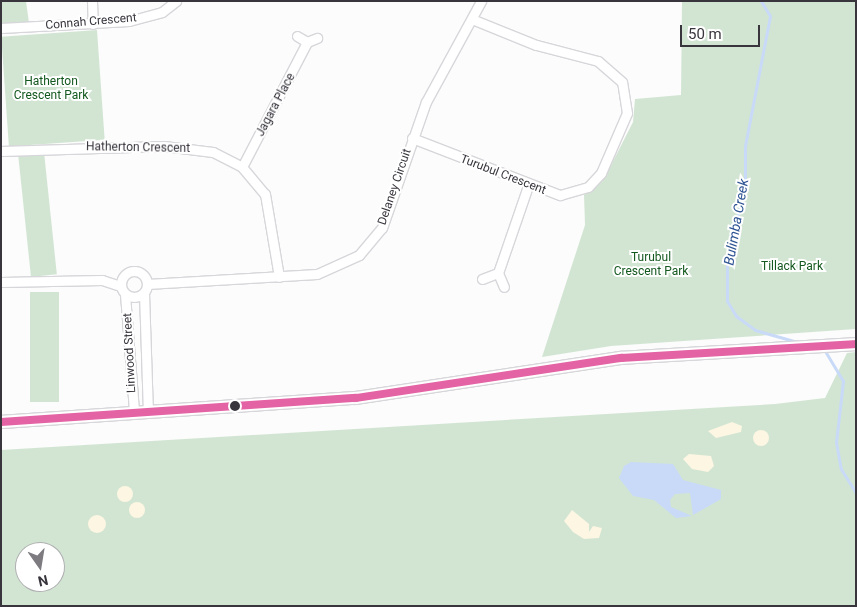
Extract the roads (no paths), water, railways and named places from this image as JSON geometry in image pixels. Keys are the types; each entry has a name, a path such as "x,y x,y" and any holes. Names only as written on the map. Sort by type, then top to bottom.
{"main road":[{"path":"1,422 134,411 366,397 594,361 674,354 856,344"}],"street":[{"path":"92,1 93,24"},
{"name":"Connah Crescent","path":"1,28 93,24 162,12 176,1"},
{"name":"Delaney Circuit","path":"147,284 279,276 337,268 371,244 395,196 412,138 426,102 474,20 481,1"},
{"name":"Turubul Crescent","path":"412,138 528,186 560,195 588,186 601,173 622,130 627,98 622,82 598,61 536,45 474,20"},
{"path":"297,36 307,42 317,38"},
{"name":"Jagara Place","path":"242,167 307,42"},
{"name":"Hatherton Crescent","path":"1,151 182,147 214,152 242,167 264,194 279,276"},
{"path":"504,287 498,273 528,186"},
{"path":"1,282 102,280 135,298 144,293 147,284 143,274 133,271 124,276 123,290"},
{"path":"482,279 498,273"},
{"name":"Linwood Street","path":"123,290 134,411"},
{"name":"Linwood Street","path":"144,293 148,411"}],"water":[{"path":"631,462 673,464 683,480 721,490 721,499 693,515 690,493 675,494 670,500 671,507 692,516 676,518 654,500 633,496 619,478 624,466"}],"waterway":[{"name":"Bulimba Creek","path":"761,1 770,16 745,146 745,185 727,262 727,301 736,316 755,330 797,342"},
{"name":"Bulimba Creek","path":"825,351 843,381 836,442 841,469 856,493"}],"park label":[{"name":"Hatherton Crescent Park","path":"51,89"},
{"name":"Turubul Crescent Park","path":"651,265"},
{"name":"Tillack Park","path":"792,267"}]}
